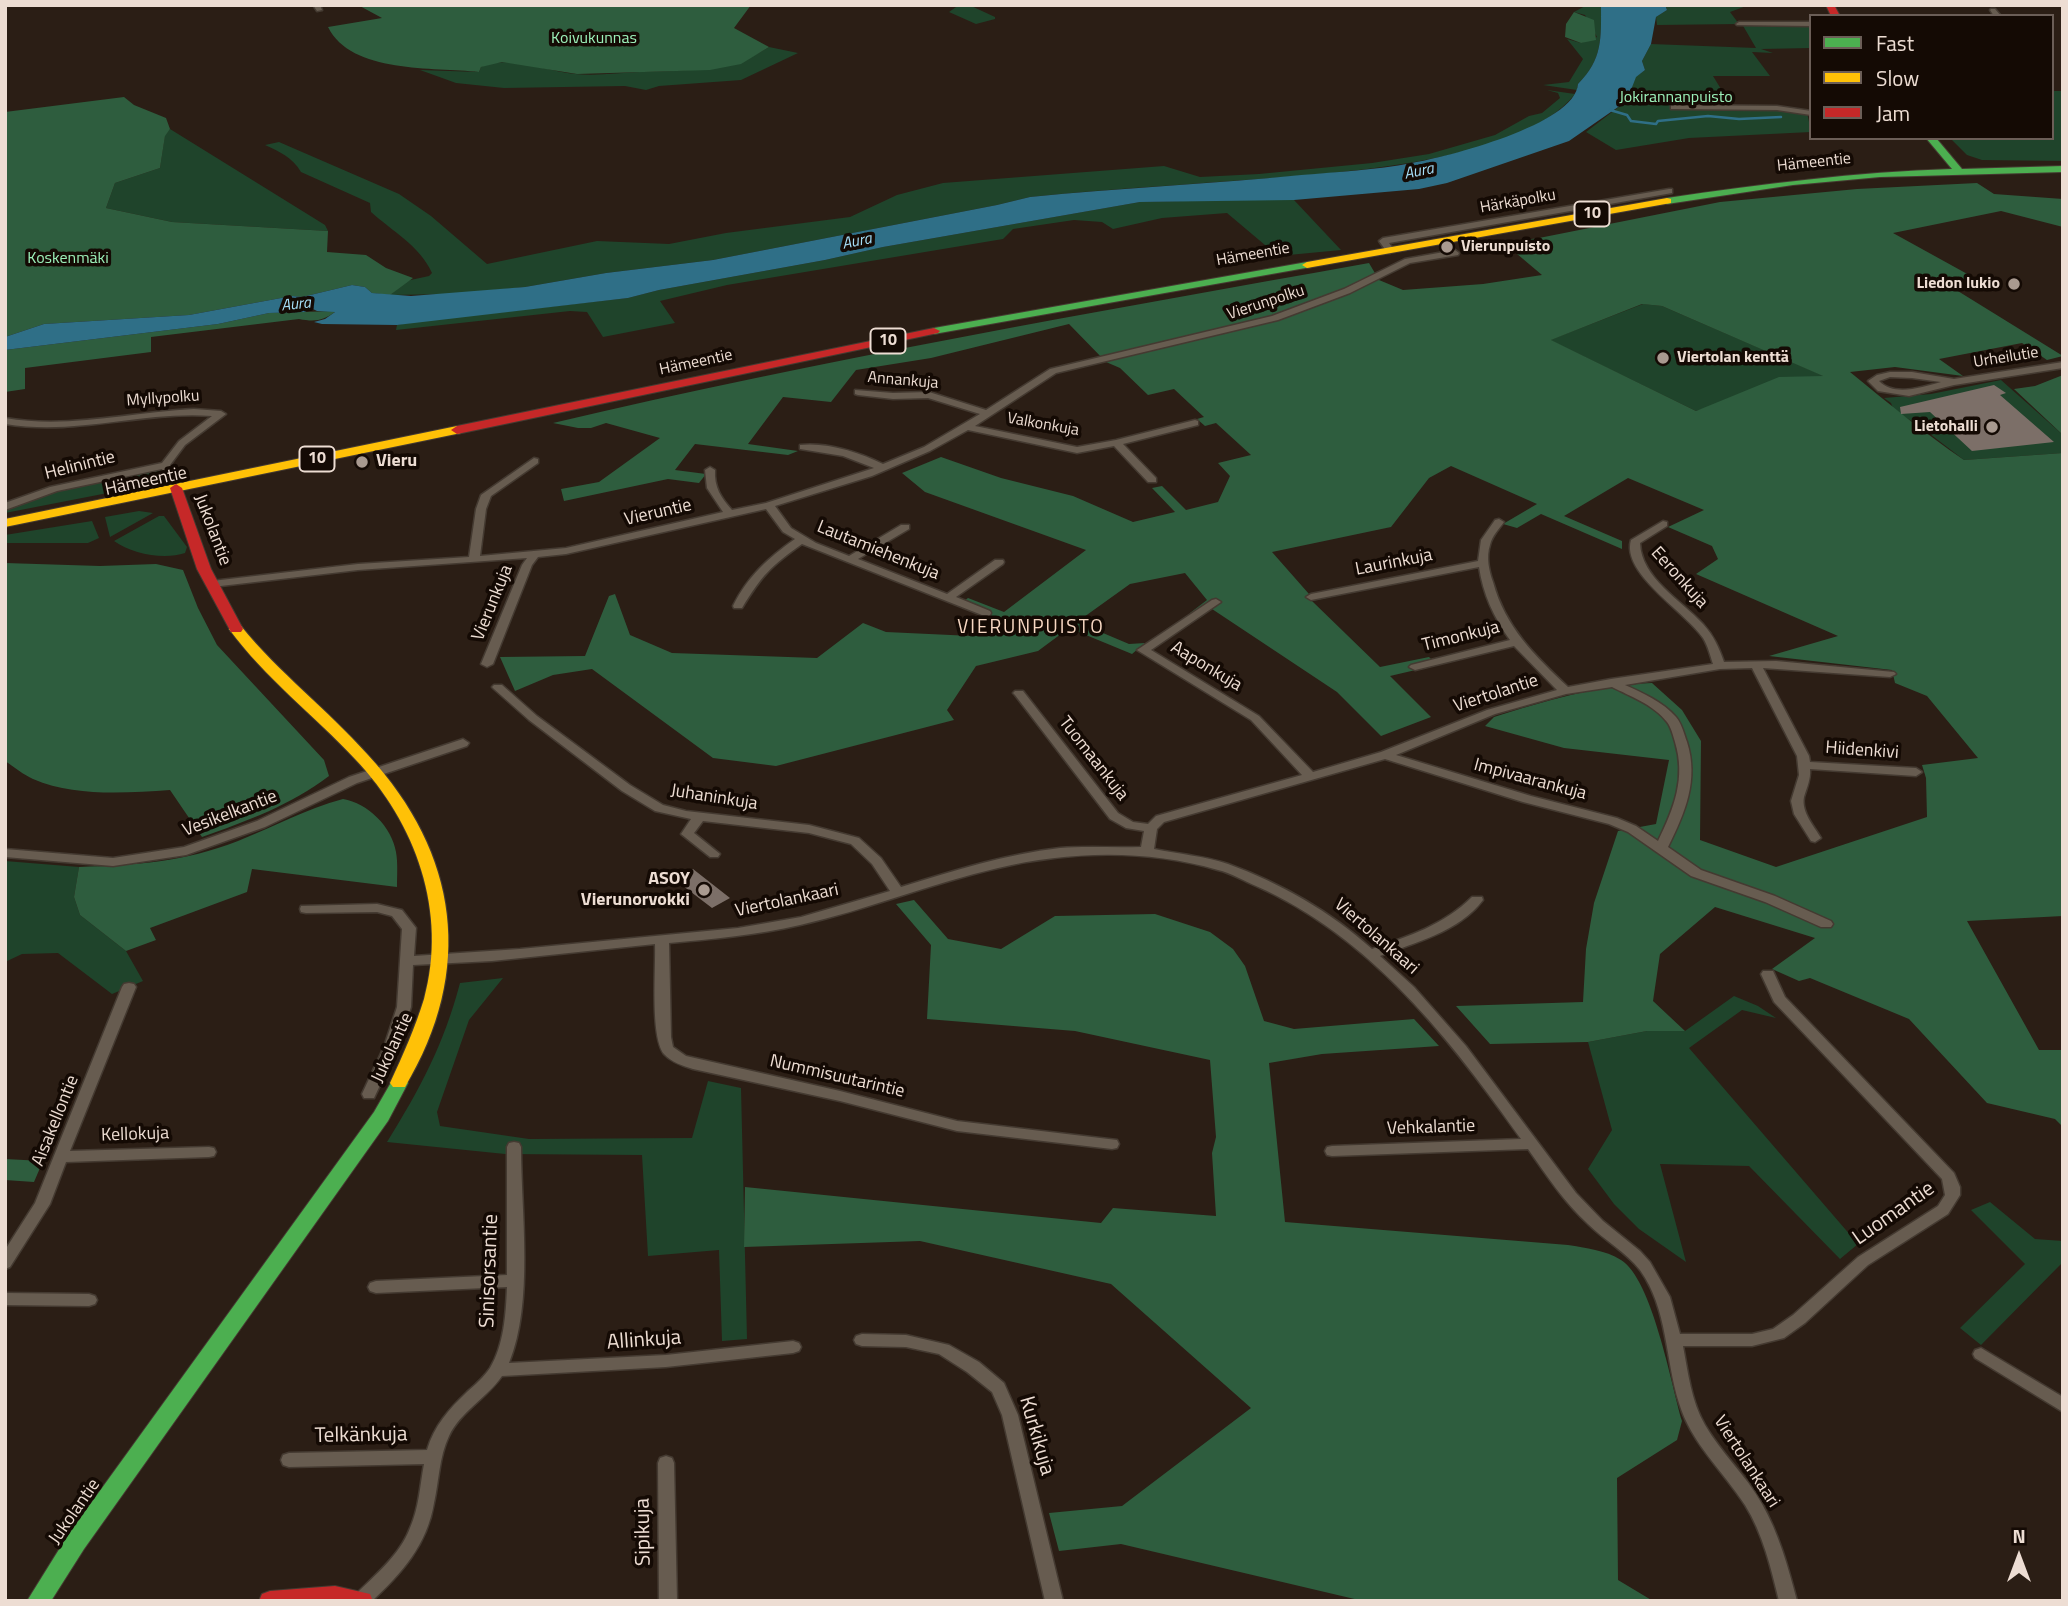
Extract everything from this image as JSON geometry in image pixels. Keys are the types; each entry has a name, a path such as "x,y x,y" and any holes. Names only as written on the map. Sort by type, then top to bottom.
{"main road":[{"path":"1933,140 1959,171"},
{"name":"Hämeentie","path":"5,530 457,431 969,324 1390,250 1766,186 1880,174 2063,169"},
{"name":"Hämeentie","path":"5,523 177,492"},
{"name":"Jukolantie","path":"38,1601 76,1542 381,1116 413,1057 432,1009 442,961 443,924 426,850 407,813 376,772 246,642 227,615 212,584 177,492"},
{"path":"270,1601 335,1595 361,1600"}],"street":[{"path":"1739,23 1809,23"},
{"path":"1674,107 1777,108 1809,113"},
{"name":"Härkäpolku","path":"1390,250 1383,241 1669,191"},
{"name":"Vierunpolku","path":"1081,364 1143,347 1264,321 1347,291 1408,261 1455,253"},
{"name":"Vieruntie","path":"212,584 358,567 534,555 582,548 769,505 882,468 967,427 1053,371 1081,364"},
{"name":"Urheilutie","path":"1954,382 1902,374 1882,376 1873,382 1881,389 1909,393 1954,382 2063,365"},
{"name":"Annankuja","path":"858,393 929,395 985,413"},
{"name":"Myllypolku","path":"5,421 29,426 179,411 221,414 181,443 165,465"},
{"name":"Valkonkuja","path":"967,427 1077,450 1195,423"},
{"path":"1116,443 1152,480"},
{"path":"803,447 848,453 863,457 882,468"},
{"path":"474,560 481,509 486,495 534,461"},
{"path":"165,465 177,492"},
{"name":"Helinintie","path":"5,507 54,489 165,465"},
{"path":"710,470 709,483 713,494 729,513"},
{"name":"Lautamiehenkuja","path":"769,505 787,530 802,539 850,561 986,613"},
{"path":"1499,522 1486,539 1483,563 1489,594 1501,623 1515,642 1566,691"},
{"name":"Eeronkuja","path":"1663,524 1635,542 1633,549 1650,578 1707,636 1720,666"},
{"path":"850,561 905,527"},
{"path":"738,606 749,582 756,574 802,539"},
{"name":"Vierunkuja","path":"487,664 527,565 534,555"},
{"path":"948,598 999,562"},
{"name":"Laurinkuja","path":"1311,597 1483,563"},
{"name":"Aaponkuja","path":"1216,602 1143,650 1255,718 1275,736 1310,776"},
{"name":"Timonkuja","path":"1415,667 1515,642"},
{"path":"1756,664 1806,765 1797,801 1800,814 1815,838"},
{"name":"Viertolantie","path":"1151,828 1160,819 1385,755 1491,712 1566,691 1720,666 1756,664 1812,666 1890,674"},
{"path":"1610,682 1649,701 1673,721 1684,752 1686,779 1682,808 1661,848"},
{"name":"Juhaninkuja","path":"498,687 533,718 626,788 659,808 700,816 809,829 855,841 877,861 897,891"},
{"name":"Tuomaankuja","path":"1019,693 1114,816 1130,824 1151,828"},
{"name":"Vesikelkantie","path":"5,853 113,862 186,851 261,824 376,772 463,743"},
{"name":"Impivaarankuja","path":"1385,755 1527,799 1613,821 1632,829 1696,873 1770,899 1825,924"},
{"name":"Hiidenkivi","path":"1806,765 1916,772"},
{"path":"700,816 687,834 714,854"},
{"path":"1147,851 1151,828"},
{"name":"Viertolankaari","path":"408,961 442,961 730,933 799,922 974,870 1060,853 1101,850 1147,851 1200,859 1297,897 1339,925 1421,1001 1532,1144 1566,1193 1645,1265 1660,1292 1688,1406 1707,1443 1753,1503 1770,1540 1787,1601"},
{"path":"1372,954 1445,926 1466,913 1477,900"},
{"path":"306,909 355,907 397,913 409,928 404,1007 391,1047 369,1094"},
{"name":"Nummisuutarintie","path":"662,939 664,1030 666,1046 674,1057 957,1126 1112,1144"},
{"name":"Luomantie","path":"1673,1340 1752,1340 1778,1334 1799,1319 1863,1261 1943,1210 1952,1200 1954,1190 1949,1177 1779,999 1768,974"},
{"name":"Aisakellontie","path":"5,1263 42,1204 129,987"},
{"name":"Vehkalantie","path":"1332,1151 1532,1144"},
{"name":"Sinisorsantie","path":"361,1600 393,1570 411,1545 420,1526 442,1432 467,1400 497,1370 509,1345 515,1281 514,1147"},
{"name":"Kellokuja","path":"63,1157 209,1152"},
{"path":"376,1287 515,1281"},
{"path":"5,1299 89,1300"},
{"name":"Kurkikuja","path":"862,1340 906,1341 943,1349 973,1367 998,1388 1010,1415 1054,1601"},
{"name":"Allinkuja","path":"497,1370 666,1361 793,1348"},
{"path":"1981,1354 2063,1405"},
{"name":"Telkänkuja","path":"289,1460 435,1457"},
{"name":"Sipikuja","path":"666,1463 668,1601"}],"green space":[{"name":"Koivukunnas","path":"358,5 751,5 734,28 769,47 741,64 710,70 577,74 502,62 481,67 479,72 418,68 374,61 339,42 328,27 382,18"},
{"path":"959,5 969,5 995,19 976,24 949,12"},
{"path":"1587,5 1601,5 1599,48 1592,66 1578,84 1577,90 1543,85 1569,82 1583,59 1567,39 1581,43 1597,37 1585,15 1574,12"},
{"path":"1665,5 1749,5 1730,12 1739,24 1657,25 1656,17 1667,10"},
{"path":"1574,12 1594,20 1596,40 1581,43 1565,37 1566,24"},
{"name":"Jokirannanpuisto","path":"1742,24 1809,25 1809,48 1761,49 1773,53 1752,52 1770,76 1713,76 1732,107 1807,112 1809,132 1689,138 1616,150 1586,132 1633,96 1631,90 1635,77 1645,70 1642,61 1651,44 1756,48"},
{"path":"769,47 798,53 741,80 659,86 646,90 625,86 504,88 456,83 420,70 479,72 481,67 502,62 583,75 690,70 738,62"},
{"path":"1547,90 1575,94 1548,118 1510,137 1415,162 1314,175 1030,197 713,260 606,273 525,287 454,294 390,295 406,281 429,276 432,273 427,263 405,240 371,212 370,203 301,172 290,159 265,145 279,142 399,194 431,216 487,264 597,241 669,244 726,233 850,217 897,195 943,183 1164,166 1200,177 1259,174 1372,163 1429,154 1495,135 1529,116 1542,113 1560,98 1558,93"},
{"path":"2054,91 2063,91 2063,161 1982,160 1967,155 1952,140 2054,140"},
{"name":"Koskenmäki","path":"124,97 134,105 166,118 170,129 165,136 160,168 115,183 106,208 172,222 328,231 327,252 366,255 386,268 413,278 390,295 372,293 365,287 352,285 302,297 292,296 189,315 44,324 5,337 5,112"},
{"path":"170,129 325,225 328,231 172,222 106,208 115,183 160,168 165,135"},
{"path":"1977,183 1994,194 2063,199 2063,227 2001,211 1893,233 1980,281 1953,288 2063,356 2047,360 2022,343 1939,359 1963,376 1895,367 1850,372 1964,460 2063,453 2063,916 1967,921 2039,1050 2063,1050 2063,1127 2055,1119 1987,1103 1909,1019 1810,978 1799,981 1772,969 1815,938 1715,907 1660,954 1653,1001 1685,1031 1647,1031 1588,1042 1490,1044 1456,1006 1583,1002 1586,949 1594,903 1618,831 1656,824 1669,760 1564,748 1485,726 1494,717 1592,690 1652,683 1682,710 1701,741 1700,840 1776,867 1927,817 1926,778 1922,765 1978,758 1927,696 1895,683 1892,670 1769,656 1838,636 1696,574 1718,559 1712,546 1668,527 1704,510 1628,478 1564,516 1622,541 1622,549 1541,514 1517,528 1503,524 1537,504 1451,466 1429,478 1391,527 1272,552 1309,594 1341,588 1351,593 1312,601 1380,667 1429,657 1437,665 1390,676 1431,717 1381,736 1337,692 1212,609 1200,618 1190,613 1207,600 1185,573 1130,584 1077,622 1129,644 1145,643 1132,654 1069,628 1038,651 976,666 947,710 954,720 776,766 713,758 592,669 553,675 515,691 500,657 585,656 609,596 615,594 630,635 672,653 817,658 863,623 886,632 972,636 996,618 960,604 968,598 1004,612 1086,550 925,492 902,473 941,457 1001,478 1073,496 1133,522 1175,512 1152,488 1162,486 1186,510 1218,502 1230,476 1218,463 1251,455 1216,423 1205,426 1197,419 1204,417 1174,389 1148,395 1120,368 1106,362 1069,324 931,358 856,370 831,402 783,397 748,444 798,451 788,455 695,444 675,470 706,474 699,483 668,479 564,501 561,489 599,482 660,438 606,423 591,428 578,428 553,423 858,357 1369,263 1379,280 1403,290 1483,284 1542,275 1510,248 1470,252 1466,248 1539,238 1720,202 1857,189","holes":["1642,304 1662,306 1823,376 1779,377 1696,411 1551,340"]},
{"path":"1294,200 1341,250 1278,256 1227,213 1162,218 1113,229 1102,222 1074,220 1013,229 1003,239 727,285 660,301 675,323 603,337 587,312 570,311 396,330 397,325 413,322 628,298 883,247 1140,202"},
{"name":"Viertolan kenttä","path":"1643,304 1662,306 1824,376 1696,411 1550,340"},
{"path":"336,311 319,320 299,319 151,337 151,352 25,368 25,389 5,392 5,350 218,324 269,313"},
{"path":"2063,375 2063,435 2014,389 2035,386"},
{"path":"2001,380 2063,435 2063,453 1964,460 1917,424 1894,411 1891,403 1884,398 1931,394"},
{"path":"165,465 169,477 154,484 5,513 5,501 25,501 86,480"},
{"path":"139,511 153,513 110,537 105,517"},
{"path":"159,516 164,516 187,547 185,553 168,556 148,554 121,546 114,541"},
{"path":"92,521 99,538 88,543 5,543 5,535"},
{"path":"5,563 100,566 156,564 183,570 217,645 324,760 329,776 284,804 202,837 170,790 118,793 83,791 49,785 23,773 5,761"},
{"path":"343,799 370,811 390,834 397,856 397,887 252,869 247,892 150,928 156,940 126,951 80,915 74,897 79,867 140,863 198,854"},
{"path":"5,861 79,867 74,897 80,915 126,951 143,981 112,994 58,953 22,954 5,962"},
{"path":"914,900 948,939 1001,949 1055,916 1155,914 1210,932 1233,949 1245,966 1264,1021 1294,1029 1414,1019 1439,1046 1322,1054 1269,1063 1285,1222 1568,1245 1608,1254 1621,1260 1632,1271 1642,1288 1659,1333 1682,1421 1677,1440 1617,1478 1618,1580 1653,1601 1363,1601 1121,1544 1059,1551 1049,1513 1122,1506 1251,1408 1111,1284 920,1241 744,1247 745,1187 1101,1223 1113,1208 1216,1216 1212,1153 1216,1137 1210,1060 1075,1031 927,1019 931,945 896,904"},
{"path":"503,978 469,1020 437,1112 440,1126 529,1139 692,1138 708,1081 741,1088 747,1339 722,1341 719,1250 648,1256 642,1155 505,1154 387,1142 430,1065 460,983"},
{"path":"1734,996 1758,1006 1776,1018 1742,1010 1689,1048 1858,1244 1840,1259 1749,1166 1660,1164 1686,1262 1639,1229 1614,1204 1588,1169 1612,1130 1588,1042 1647,1031 1685,1031"},
{"path":"5,1159 43,1161 34,1182 5,1180"},
{"path":"1990,1202 2035,1239 2063,1241 2063,1262 1981,1345 1960,1328 2025,1264 1971,1210"}],"water":[{"name":"Aura","path":"1601,5 1665,5 1667,10 1656,17 1651,44 1642,61 1645,70 1636,77 1631,90 1634,96 1569,141 1447,183 1419,189 1294,200 1140,202 883,247 628,298 397,325 322,324 314,322 335,312 311,308 305,312 269,313 218,324 5,350 5,337 44,324 189,315 292,296 302,297 352,285 365,287 372,293 411,296 525,287 606,273 713,260 1030,197 1356,170 1429,160 1507,137 1556,113 1571,99 1596,57 1600,38"}],"building":[{"name":"Lietohalli","path":"1994,385 2006,393 2000,395 2054,442 1972,451 1930,412 1901,414 1900,407"},
{"name":"ASOY Vierunorvokki","path":"693,869 730,898 712,908 674,879"}],"waterway":[{"path":"1610,110 1627,115 1631,121 1656,124 1658,121 1708,116 1739,119 1781,117"}],"traffic: fast":[{"path":"1933,140 1959,171"},
{"path":"1667,201 1793,182 1880,174 2063,169"},
{"path":"934,331 1307,265"},
{"path":"38,1601 76,1542 381,1116 399,1083"}],"traffic: slow":[{"path":"1307,265 1667,201"},
{"path":"5,523 457,430"},
{"path":"236,629 281,680 363,758 394,796 417,834 432,874 440,914 440,955 433,996 419,1039 399,1083"}],"traffic: jam":[{"path":"1830,5 1835,14"},
{"path":"457,430 934,331"},
{"path":"176,488 204,569 236,629"},
{"path":"270,1601 335,1596 362,1601"}],"place":[{"name":"Vierunpuisto","path":"1447,247"},
{"name":"Liedon lukio","path":"2014,284"},
{"name":"Viertolan kenttä","path":"1663,358"},
{"name":"Lietohalli","path":"1992,427"},
{"name":"Vieru","path":"362,462"},
{"name":"ASOY Vierunorvokki","path":"704,890"}],"district":[{"name":"VIERUNPUISTO","path":"1031,628"}]}
